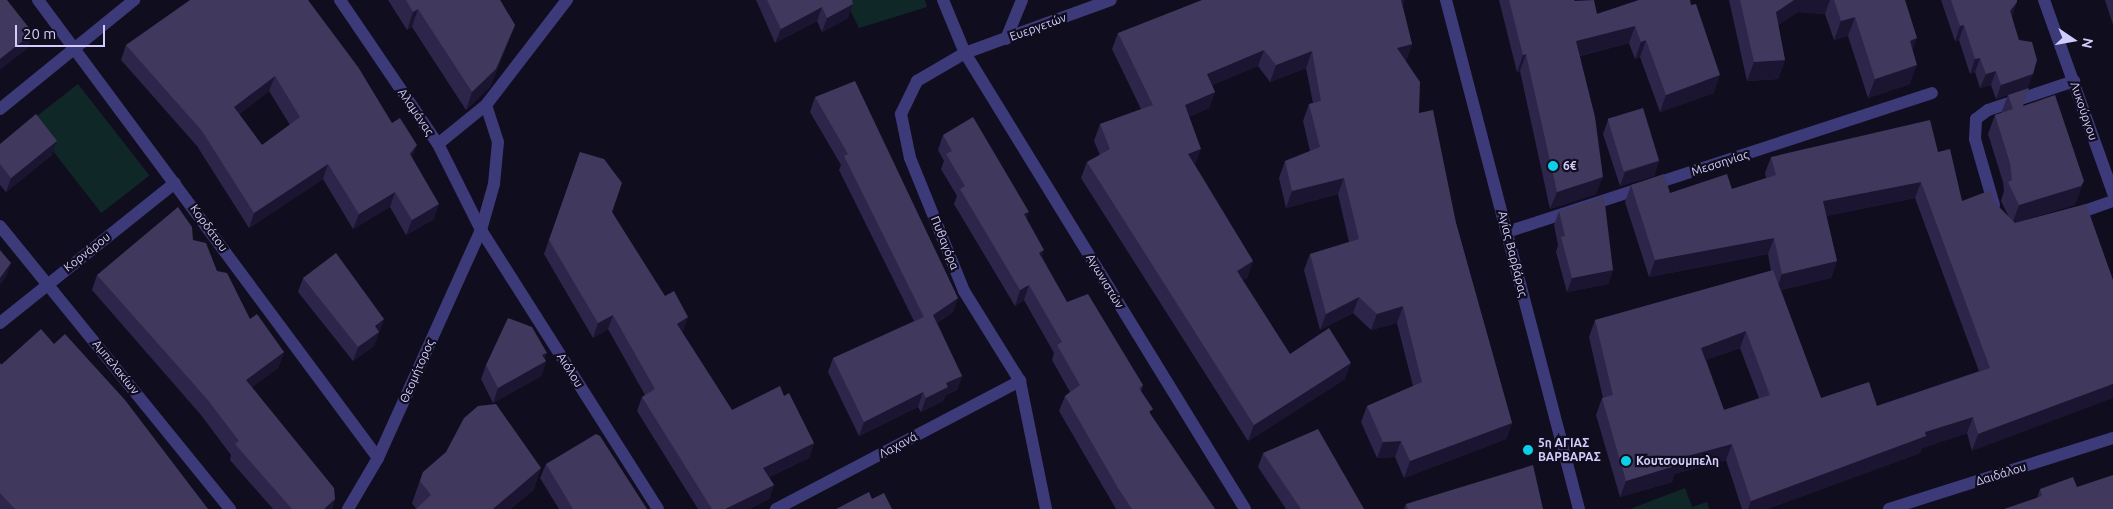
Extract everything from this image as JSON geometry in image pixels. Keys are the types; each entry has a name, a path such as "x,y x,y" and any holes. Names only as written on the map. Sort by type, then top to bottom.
{"street":[{"name":"Κορδάτου","path":"38,0 175,182 378,458"},
{"path":"0,110 134,0"},
{"name":"Αλαμάνας","path":"340,0 438,144 481,230"},
{"path":"438,144 486,105 566,0"},
{"path":"943,0 966,53"},
{"path":"1006,39 1022,0"},
{"name":"Ευεργετών","path":"966,53 1111,0"},
{"name":"Αγίας Βαρβάρας","path":"1446,0 1580,509"},
{"name":"Λυκούργου","path":"2044,0 2113,193"},
{"name":"Πυθαγόρα","path":"966,53 917,82 904,102 900,128 964,291 1020,381 1046,509"},
{"name":"Αγωνιστών","path":"966,53 1245,509"},
{"path":"2000,220 1975,139 1976,119 1988,110 2074,81"},
{"name":"Μεσσηνίας","path":"1507,232 1932,94"},
{"name":"Θεομήτορος","path":"348,509 378,458 481,230 494,184 498,142 486,105"},
{"name":"Κορνάρου","path":"0,322 175,182"},
{"path":"2059,220 2113,201"},
{"name":"Αμπελακίων","path":"0,226 230,509"},
{"name":"Αιόλου","path":"481,230 658,509"},
{"name":"Λαχανά","path":"776,509 1020,381"},
{"name":"Δαιδάλου","path":"1889,509 2113,438"}],"green space":[{"path":"845,0 925,0 927,7 859,28"},
{"path":"78,84 149,175 101,213 30,122"},
{"path":"1685,488 1692,507 1707,502 1709,509 1630,509"}],"building":[{"path":"0,0 7,0 33,33 0,59"},
{"path":"190,0 308,0 358,67 392,123 400,118 417,145 410,154 439,204 412,220 395,192 359,214 328,164 254,213 202,131 126,45","holes":["275,76 300,117 262,145 234,107"]},
{"path":"406,0 500,0 515,25 496,69 472,92 418,9 413,12"},
{"path":"767,0 852,0 853,4 827,18 822,7 781,29"},
{"path":"1202,0 1401,0 1412,44 1397,48 1420,82 1419,113 1433,110 1456,223 1512,423 1410,461 1401,441 1383,442 1367,406 1422,382 1403,306 1377,314 1359,297 1326,314 1310,254 1359,239 1344,178 1292,191 1285,161 1320,147 1309,104 1321,101 1312,51 1276,65 1264,50 1207,74 1215,92 1185,105 1201,149 1188,154 1253,261 1237,271 1290,354 1329,328 1351,363 1254,425 1087,162 1110,149 1100,124 1153,105 1118,33"},
{"path":"1509,0 1594,0 1597,14 1639,0 1690,0 1691,5 1696,4 1720,75 1666,95 1646,40 1641,42 1635,26 1576,41 1595,117 1603,177 1557,192 1526,54 1523,55"},
{"path":"1740,0 1794,0 1776,12 1785,60 1754,62"},
{"path":"1834,0 1905,0 1917,38 1910,41 1917,65 1875,79 1855,17 1841,21"},
{"path":"1951,0 2017,0 2010,11 2019,40 2032,42 2037,60 2033,74 2001,85 1996,71 1986,74 1980,58 1975,59 1964,25 1960,26"},
{"path":"855,81 958,298 933,315 962,376 946,383 948,387 926,398 923,392 864,422 833,358 924,317 844,156 848,154 815,97"},
{"path":"2029,88 2023,106 2055,95 2084,181 2081,186 2019,205 2008,182 2012,180 2010,163 1995,115 2013,109 2008,95"},
{"path":"1643,108 1659,161 1624,171 1608,119"},
{"path":"36,114 57,141 11,178 0,164 0,144"},
{"path":"973,117 1029,212 1024,214 1044,250 1039,253 1067,302 1088,294 1143,385 1139,388 1153,409 1149,412 1215,509 1132,509 1118,488 1065,396 1080,385 1057,345 1062,342 1029,285 1020,290 960,189 965,186 946,154 952,151 943,135"},
{"path":"1930,120 1938,152 1950,149 1962,201 1991,190 1995,203 2015,223 2086,204 2113,280 2113,384 1978,434 1973,417 1925,432 1926,436 1751,501 1732,444 1676,459 1678,465 1626,481 1602,398 1613,395 1595,320 1773,270 1821,398 1869,382 1877,406 1990,368 1921,182 1823,201 1837,261 1782,274 1774,238 1655,260 1631,185 1664,174 1670,193 1727,174 1732,189 1776,175 1771,157","holes":["1746,331 1770,395 1724,410 1701,348"]},
{"path":"580,152 604,159 622,183 612,212 665,296 674,291 688,317 677,324 732,410 780,386 784,396 789,393 814,443 763,468 774,485 725,509 712,509 642,397 655,389 613,315 598,323 549,240"},
{"path":"1604,196 1613,270 1572,278 1561,237 1565,236 1559,211"},
{"path":"178,207 192,227 193,240 206,243 217,271 227,273 250,319 257,314 284,352 246,380 334,488 335,499 324,509 292,509 235,444 239,441 207,399 97,275"},
{"path":"0,250 11,263 0,278"},
{"path":"336,253 384,319 375,326 379,332 358,347 303,278"},
{"path":"508,318 532,327 547,353 542,355 546,361 498,388 486,365"},
{"path":"41,329 54,344 65,334 125,400 208,509 15,509 0,493 0,363 1,365"},
{"path":"496,404 541,468 493,509 416,509 431,495 420,481 423,472 446,452 464,418 478,406"},
{"path":"1318,429 1364,509 1301,509 1263,453"},
{"path":"596,434 600,436 647,509 573,509 546,464"},
{"path":"1533,465 1543,509 1408,509 1406,504"},
{"path":"2113,475 2113,509 2004,509 2042,496 2040,489 2073,477 2077,487"},
{"path":"869,492 872,499 884,493 892,509 836,509"}],"place":[{"name":"6€","path":"1553,166"},
{"name":"5η ΑΓΙΑΣ ΒΑΡΒΑΡΑΣ","path":"1528,450"},
{"name":"Κουτσουμπελη","path":"1626,461"}]}
